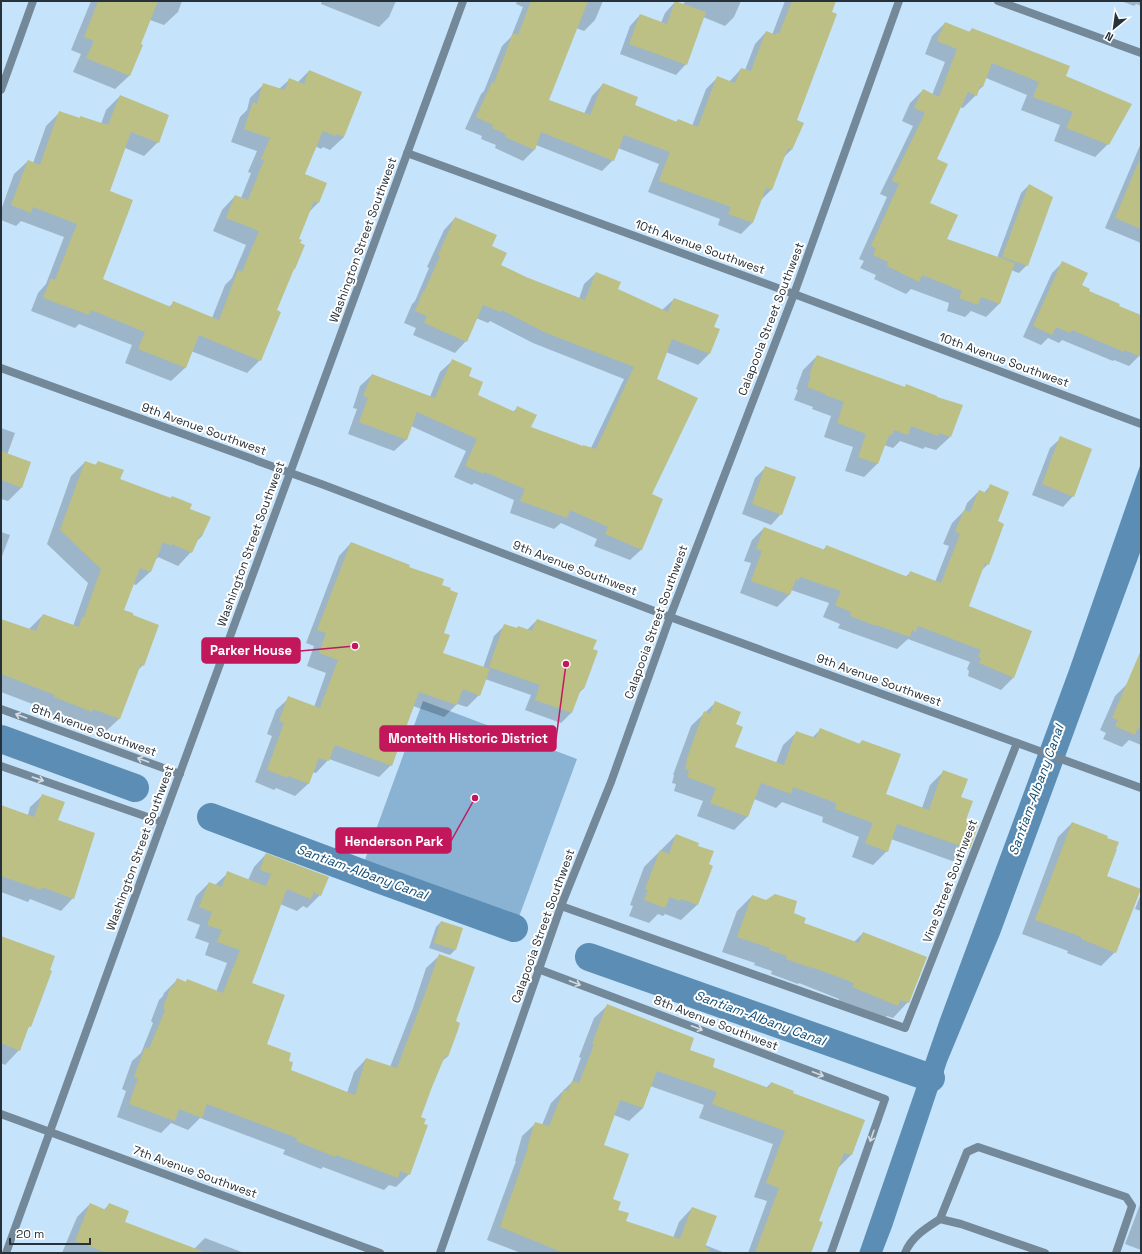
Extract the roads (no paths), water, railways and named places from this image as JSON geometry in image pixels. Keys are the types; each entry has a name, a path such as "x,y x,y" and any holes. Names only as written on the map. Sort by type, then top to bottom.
{"street":[{"path":"1,90 33,1"},
{"name":"Washington Street Southwest","path":"6,1253 162,822 463,1"},
{"name":"Calapooia Street Southwest","path":"440,1253 561,906 611,782 670,618 794,294 899,1"},
{"path":"998,1 1141,53"},
{"name":"10th Avenue Southwest","path":"407,153 794,294 1141,424"},
{"name":"9th Avenue Southwest","path":"1,368 291,473 670,618 1141,788"},
{"name":"8th Avenue Southwest","path":"1,709 180,774"},
{"name":"Vine Street Southwest","path":"561,906 905,1028 1017,743"},
{"path":"1,766 162,822"},
{"name":"8th Avenue Southwest","path":"538,969 885,1099 831,1253"},
{"name":"7th Avenue Southwest","path":"1,1114 380,1253"},
{"path":"905,1253 907,1247 924,1229 940,1220 967,1152 978,1147 1126,1197 1132,1206 1116,1253"},
{"path":"940,1220 961,1224 1045,1253"}],"water":[{"path":"1141,463 1141,550 1000,934 947,1062 882,1253 859,1253 940,1019 1069,670"}],"waterway":[{"name":"Santiam-Albany Canal","path":"1,739 135,788"},
{"name":"Santiam-Albany Canal","path":"211,817 514,928"},
{"name":"Santiam-Albany Canal","path":"589,957 931,1078"}],"place":[{"name":"Parker House","path":"355,646"},
{"name":"Monteith Historic District","path":"566,664"},
{"name":"Henderson Park","path":"475,798"}]}
